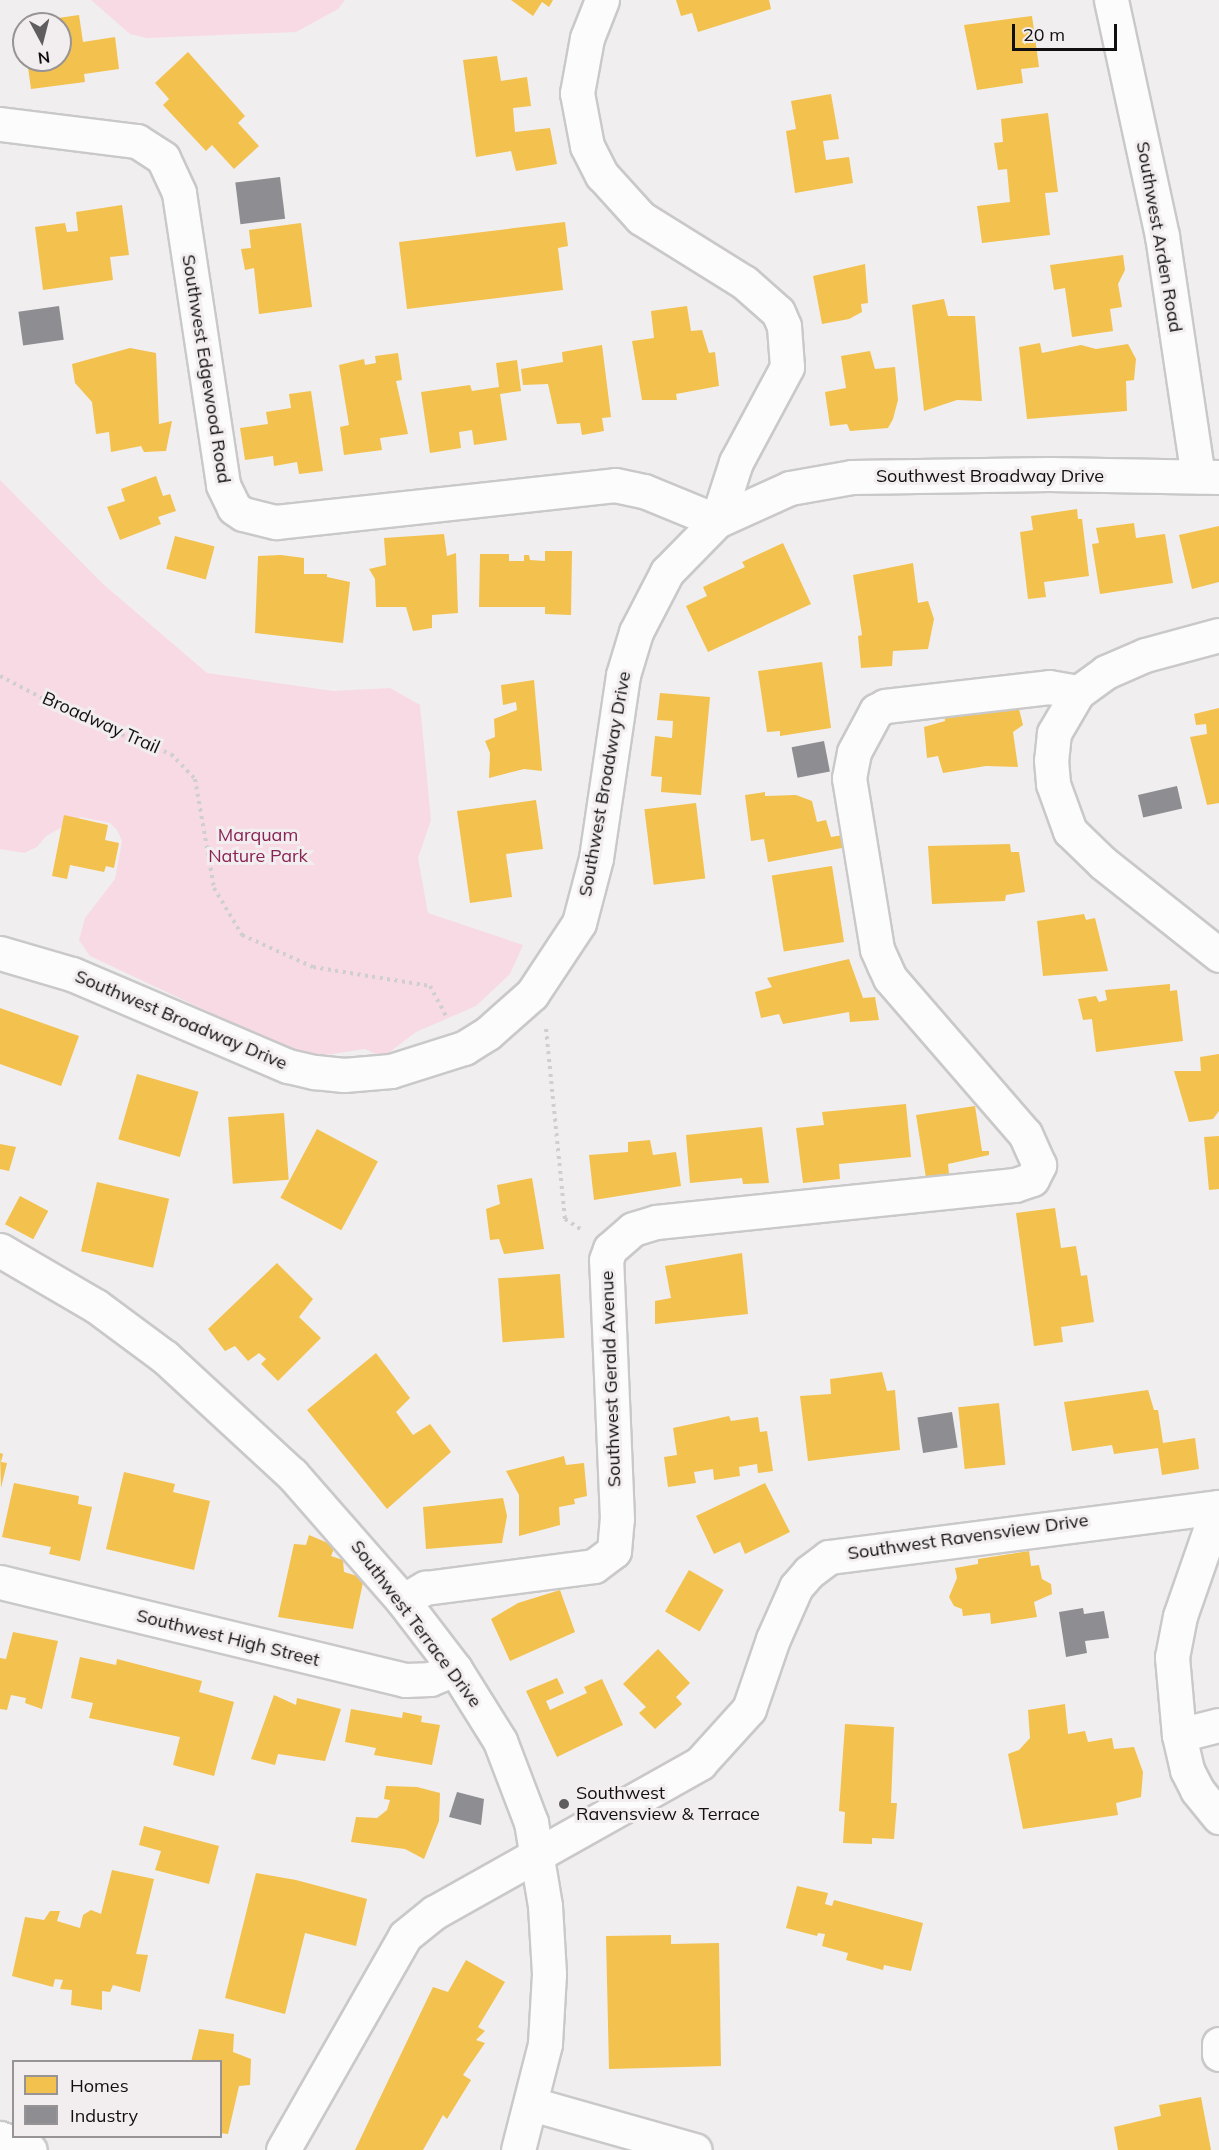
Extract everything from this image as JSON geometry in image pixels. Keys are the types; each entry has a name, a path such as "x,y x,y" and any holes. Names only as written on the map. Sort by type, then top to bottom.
{"street":[{"path":"602,0 584,47 577,93 587,146 602,175 640,218 744,282 778,312 784,326 787,367 736,462 717,521"},
{"name":"Southwest Arden Road","path":"1112,0 1162,236 1209,476"},
{"name":"Southwest Edgewood Road","path":"0,124 137,141 163,159 179,193 220,472 228,499 243,514 276,522 615,485 644,491 717,521"},
{"name":"Southwest Broadway Drive","path":"0,953 72,974 288,1066 315,1072 344,1075 390,1071 464,1048 488,1033 532,994 569,940 584,907 596,858 623,675 644,609 680,555 717,521 790,489 852,477 1209,476"},
{"path":"1219,635 1145,655 1106,672 1078,692 1054,733 1051,760 1053,784 1070,831 1103,862 1219,956"},
{"name":"Southwest Gerald Avenue","path":"403,1601 425,1588 594,1566 614,1551 617,1519 606,1283 610,1249 642,1225 1025,1184 1037,1172 1038,1156 1025,1134 890,978 877,949 849,778 854,752 876,711 885,706 1049,687 1078,692"},
{"name":"Southwest Terrace Drive","path":"0,1250 96,1306 165,1357 292,1474 403,1601 455,1669 515,1772 531,1822 537,1855 549,1974 545,2044 532,2104 518,2150"},
{"path":"1218,1507 1180,1616 1172,1657 1179,1735 1197,1790 1219,1817"},
{"name":"Southwest Ravensview Drive","path":"283,2150 405,1936 435,1912 674,1781 718,1746 749,1709 773,1639 796,1587 809,1572 830,1557 1218,1507"},
{"name":"Southwest High Street","path":"0,1582 405,1680 430,1679 455,1669"},
{"path":"1179,1735 1219,1725"},
{"path":"1219,2044 1219,2054"},
{"path":"532,2104 695,2150"},
{"path":"0,2138 30,2150"}],"path":[{"name":"Broadway Trail","path":"0,676 80,718 171,754 195,779 214,888 242,935 313,967 430,987 464,1048"},
{"path":"532,994 544,1011 565,1219 610,1249"}],"green space":[{"path":"91,0 345,0 338,9 296,32 147,38 130,34"},
{"name":"Marquam Nature Park","path":"0,480 103,584 207,673 333,691 390,688 420,705 431,820 418,858 428,913 523,945 510,974 476,1006 416,1032 383,1057 365,1049 325,1055 294,1052 90,956 79,940 85,918 115,879 122,841 117,830 110,823 81,817 46,836 37,847 24,853 0,849"}],"building: Homes":[{"path":"511,0 553,0 549,7 542,2 533,16"},
{"path":"676,0 769,0 771,9 698,32 692,13 681,16"},
{"path":"79,15 83,42 115,37 119,69 84,74 85,82 31,89 29,72 72,72 72,16"},
{"path":"1032,16 1039,67 1021,69 1023,83 977,90 964,25"},
{"path":"188,52 245,116 238,123 259,146 234,169 212,145 206,151 163,105 169,99 155,83"},
{"path":"497,56 501,81 527,77 531,106 513,108 515,132 550,128 557,164 516,171 511,151 476,157 463,60"},
{"path":"831,94 839,139 823,141 826,160 849,157 853,183 795,193 786,131 796,129 791,101"},
{"path":"1048,113 1058,192 1045,193 1050,235 982,243 977,206 1010,202 1007,169 998,170 994,143 1003,142 1001,119"},
{"path":"122,205 129,255 110,257 113,280 43,290 35,227 65,223 67,232 78,231 76,212"},
{"path":"565,222 568,246 558,248 563,290 407,309 399,242"},
{"path":"301,223 312,307 259,314 254,268 245,270 241,249 251,248 249,230"},
{"path":"1123,255 1125,270 1118,284 1122,307 1110,309 1113,331 1072,337 1065,288 1054,290 1050,265"},
{"path":"865,264 868,303 861,304 862,312 849,319 822,324 813,276"},
{"path":"944,299 948,316 975,316 982,401 957,400 924,411 912,305"},
{"path":"687,306 691,331 702,330 709,353 715,352 719,386 676,394 677,400 642,400 632,341 654,338 651,311"},
{"path":"1040,343 1042,353 1081,345 1096,349 1128,344 1136,359 1134,380 1126,381 1127,411 1027,419 1019,347"},
{"path":"602,345 611,417 602,418 604,431 582,435 580,423 557,424 548,384 523,385 521,369 563,362 562,352"},
{"path":"130,348 156,353 159,424 172,421 166,451 144,452 141,446 111,452 109,432 96,434 92,402 75,383 72,364"},
{"path":"870,351 875,369 895,367 898,400 893,419 888,428 850,431 847,424 830,426 825,392 846,388 841,356"},
{"path":"398,353 402,380 396,381 408,434 380,438 382,450 344,455 340,427 349,425 339,365 364,359 365,365 376,363 375,356"},
{"path":"517,360 521,391 500,394 507,440 474,445 472,430 459,432 461,448 430,453 421,392 470,385 472,391 499,387 496,363"},
{"path":"311,391 323,471 299,474 297,462 274,466 273,456 245,460 240,428 268,424 266,412 291,408 289,394"},
{"path":"156,476 163,496 170,494 176,511 158,517 161,524 120,540 107,507 125,501 121,489"},
{"path":"1077,509 1078,519 1082,519 1089,576 1044,582 1046,597 1028,599 1020,532 1033,530 1031,516"},
{"path":"1134,523 1136,538 1165,534 1173,583 1100,594 1092,544 1099,543 1096,528"},
{"path":"1219,526 1219,582 1192,589 1179,535"},
{"path":"444,534 447,556 456,553 458,613 432,615 432,628 413,631 406,607 376,607 375,579 369,569 386,565 384,538"},
{"path":"175,536 215,547 206,579 166,569"},
{"path":"783,543 811,604 708,652 686,606 707,596 703,587 745,567 742,562"},
{"path":"545,551 572,551 571,615 545,614 545,607 479,607 480,554 509,554 509,561 524,561 524,555 529,555 530,560 545,561"},
{"path":"281,555 304,558 304,574 327,574 327,577 350,582 343,643 255,633 258,556"},
{"path":"913,563 918,603 928,601 934,619 928,649 893,651 892,666 861,668 858,636 862,635 853,575"},
{"path":"822,662 831,728 780,736 780,731 767,732 758,671"},
{"path":"534,680 542,771 524,769 489,778 490,753 485,741 495,737 494,719 517,710 516,702 503,705 501,685"},
{"path":"660,693 710,697 701,795 661,792 662,777 651,776 655,736 672,738 673,721 657,720"},
{"path":"1012,701 1019,709 1023,725 1013,732 1018,767 986,766 943,773 938,756 927,758 924,727 945,721 944,709"},
{"path":"1219,708 1219,803 1207,805 1190,737 1207,734 1206,724 1196,725 1194,714"},
{"path":"765,792 765,796 796,795 812,801 817,822 826,820 831,837 843,835 847,847 768,862 764,839 751,841 745,795"},
{"path":"536,800 543,849 506,854 512,897 470,903 457,811"},
{"path":"696,803 705,878 654,885 644,809"},
{"path":"64,815 108,825 105,840 119,843 114,868 106,866 104,872 70,865 67,879 52,876"},
{"path":"1010,844 1011,852 1019,852 1025,892 1006,895 1005,901 932,904 928,846"},
{"path":"832,866 844,942 784,952 772,876"},
{"path":"1084,914 1086,920 1095,918 1108,971 1043,976 1037,921"},
{"path":"849,959 863,998 875,997 879,1020 850,1022 849,1012 783,1024 779,1014 761,1018 755,992 772,987 767,978"},
{"path":"1170,984 1170,991 1177,990 1183,1041 1096,1052 1092,1019 1083,1020 1078,999 1096,996 1099,1002 1107,1000 1105,990"},
{"path":"0,1008 79,1036 61,1086 0,1064"},
{"path":"1219,1054 1219,1111 1213,1119 1189,1122 1174,1071 1201,1071 1200,1057"},
{"path":"137,1074 199,1092 180,1157 118,1139"},
{"path":"906,1104 911,1157 839,1164 840,1179 803,1183 796,1128 824,1125 822,1112"},
{"path":"975,1106 982,1151 989,1151 989,1155 948,1164 949,1174 926,1178 916,1115"},
{"path":"284,1113 289,1180 233,1184 228,1117"},
{"path":"762,1127 769,1183 743,1184 742,1178 690,1183 686,1135"},
{"path":"317,1129 378,1161 341,1230 280,1198"},
{"path":"1219,1136 1219,1189 1209,1190 1204,1137"},
{"path":"650,1140 653,1155 676,1152 681,1186 594,1200 589,1155 628,1152 628,1142"},
{"path":"0,1144 16,1147 9,1171 0,1169"},
{"path":"532,1178 544,1249 504,1254 499,1239 490,1240 486,1209 500,1204 497,1185"},
{"path":"97,1182 169,1199 153,1268 81,1251"},
{"path":"20,1196 48,1211 33,1239 5,1224"},
{"path":"1055,1208 1061,1248 1076,1246 1081,1276 1087,1275 1094,1322 1061,1327 1063,1342 1034,1346 1016,1213"},
{"path":"742,1253 748,1314 655,1324 655,1301 671,1298 665,1266"},
{"path":"277,1263 313,1299 299,1317 321,1338 278,1381 261,1364 266,1359 259,1353 248,1361 235,1346 225,1351 208,1329"},
{"path":"560,1274 564,1338 503,1342 498,1278"},
{"path":"376,1353 410,1398 396,1412 413,1435 430,1424 451,1452 387,1509 307,1410"},
{"path":"882,1372 887,1391 895,1390 900,1450 808,1461 800,1396 831,1394 830,1379"},
{"path":"1148,1390 1154,1410 1158,1410 1163,1443 1195,1438 1199,1469 1162,1475 1158,1448 1114,1454 1112,1445 1072,1451 1064,1402"},
{"path":"999,1403 1005,1465 965,1469 958,1407"},
{"path":"729,1416 731,1421 758,1417 760,1432 767,1431 773,1471 758,1473 757,1464 739,1467 740,1476 714,1480 713,1469 694,1472 696,1483 668,1487 664,1457 677,1455 673,1428"},
{"path":"0,1453 3,1454 1,1462 7,1463 1,1488"},
{"path":"564,1456 566,1465 584,1463 587,1496 574,1499 575,1504 559,1507 560,1525 519,1536 519,1495 506,1471"},
{"path":"124,1472 175,1484 173,1492 210,1501 194,1570 106,1549"},
{"path":"14,1483 79,1496 78,1504 92,1507 80,1561 49,1554 51,1547 2,1537"},
{"path":"765,1483 790,1532 745,1554 740,1542 714,1554 696,1516"},
{"path":"503,1498 507,1516 502,1543 426,1549 423,1507"},
{"path":"309,1535 335,1546 331,1556 343,1560 344,1572 364,1578 353,1629 278,1617 294,1544 306,1545"},
{"path":"1029,1551 1031,1566 1039,1565 1042,1579 1051,1584 1052,1594 1034,1602 1037,1617 991,1624 990,1613 963,1616 962,1609 954,1606 949,1597 957,1578 955,1568 978,1564 978,1559"},
{"path":"689,1570 724,1590 700,1632 665,1612"},
{"path":"560,1590 575,1632 510,1661 491,1619 518,1603"},
{"path":"13,1632 58,1641 42,1709 25,1703 26,1698 11,1695 7,1710 0,1709 0,1658 6,1659"},
{"path":"658,1649 690,1683 676,1697 682,1704 655,1729 639,1713 646,1707 623,1684"},
{"path":"80,1657 116,1665 117,1659 202,1681 199,1692 234,1702 214,1776 173,1765 180,1737 89,1718 93,1703 71,1698"},
{"path":"557,1678 564,1693 546,1701 550,1710 587,1693 584,1687 602,1679 623,1725 557,1757 526,1691"},
{"path":"274,1695 296,1705 297,1698 341,1709 325,1761 278,1754 275,1765 251,1759"},
{"path":"1065,1704 1068,1734 1085,1731 1088,1742 1112,1738 1114,1749 1134,1747 1143,1772 1141,1797 1116,1803 1118,1815 1023,1829 1008,1754 1019,1750 1030,1738 1028,1710"},
{"path":"351,1709 402,1718 403,1712 422,1716 421,1722 440,1725 432,1765 374,1755 376,1748 345,1742"},
{"path":"845,1724 894,1727 891,1803 897,1803 894,1839 872,1838 872,1844 843,1843 845,1812 839,1811"},
{"path":"386,1786 417,1787 440,1793 439,1821 424,1859 405,1849 351,1842 356,1817 377,1818 387,1810 390,1800 384,1799"},
{"path":"144,1826 219,1846 209,1884 155,1870 161,1851 139,1845"},
{"path":"112,1870 154,1879 136,1954 148,1955 140,1992 113,1985 110,1992 102,1991 102,2010 71,2005 72,1990 60,1989 63,1980 55,1979 53,1987 12,1976 25,1917 44,1920 50,1911 60,1911 57,1921 80,1928 83,1915 91,1910 101,1914"},
{"path":"256,1873 296,1880 367,1899 356,1946 305,1933 285,2014 225,1998"},
{"path":"797,1886 828,1893 825,1904 832,1906 834,1900 923,1923 911,1971 884,1965 883,1970 846,1960 848,1953 822,1946 825,1934 818,1933 817,1936 786,1928"},
{"path":"671,1935 671,1944 719,1943 721,2066 609,2069 606,1936"},
{"path":"466,1960 505,1982 478,2027 485,2031 476,2040 485,2043 463,2075 471,2080 447,2119 443,2115 423,2150 355,2150 433,1987 448,1992"},
{"path":"199,2029 234,2034 233,2052 251,2059 250,2085 239,2086 228,2134 222,2133 222,2060 191,2060"},
{"path":"1201,2097 1211,2150 1118,2150 1114,2127 1161,2116 1159,2105"}],"building: Industry":[{"path":"280,177 285,219 240,224 235,182"},
{"path":"59,306 64,340 23,345 18,312"},
{"path":"824,741 830,771 798,778 792,747"},
{"path":"1177,786 1182,808 1143,817 1138,795"},
{"path":"952,1412 958,1448 923,1453 917,1417"},
{"path":"1083,1608 1084,1614 1104,1611 1109,1638 1085,1641 1087,1653 1066,1657 1059,1612"},
{"path":"457,1792 484,1799 481,1825 449,1817"}],"place":[{"name":"Southwest Ravensview & Terrace","path":"564,1804"}]}
